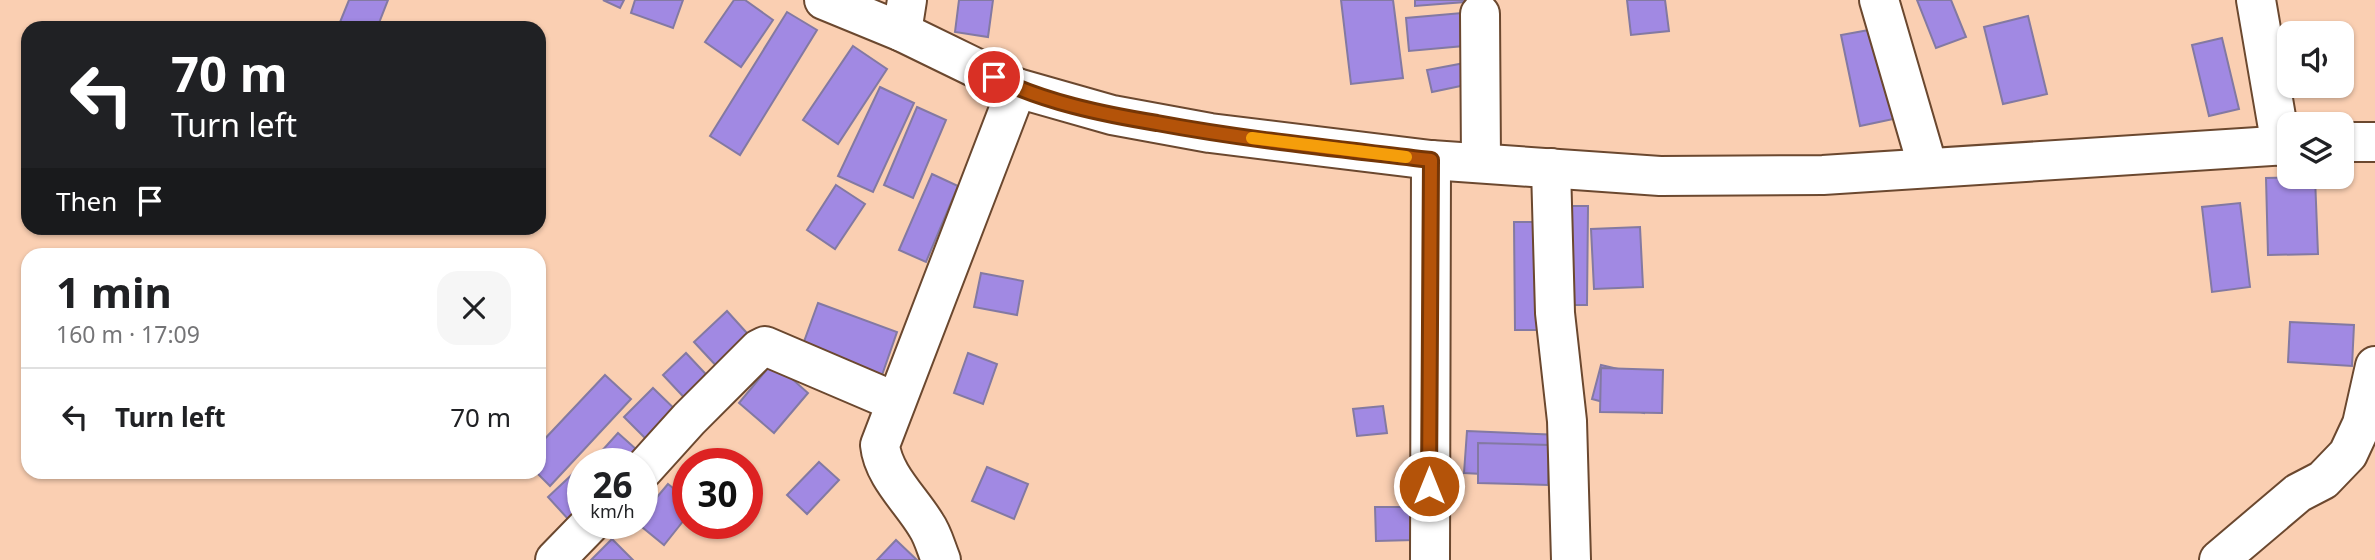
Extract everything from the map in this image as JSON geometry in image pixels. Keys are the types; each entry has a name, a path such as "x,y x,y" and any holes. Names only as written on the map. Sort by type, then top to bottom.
{"street":[{"path":"824,0 904,16 1017,89 1112,115 1210,133 1431,160 1660,176 1823,175 2277,146"},
{"path":"1879,0 1928,168"},
{"path":"2256,0 2278,112"},
{"path":"1480,14 1481,162"},
{"path":"941,560 928,527 881,456 880,445 1017,89"},
{"path":"2354,142 2375,141"},
{"path":"1430,560 1431,160"},
{"path":"1551,168 1555,313 1567,421 1571,560"},
{"path":"658,453 689,419 765,346 896,402"},
{"path":"2219,560 2298,493 2323,480 2348,454 2362,424 2375,366"},
{"path":"555,560 576,539"}],"building":[{"path":"349,0 388,0 380,21 340,21"},
{"path":"603,0 624,0 620,8"},
{"path":"635,0 683,0 673,28 631,13"},
{"path":"734,0 745,0 773,20 741,67 705,42"},
{"path":"959,0 993,0 988,37 955,32"},
{"path":"1341,0 1393,0 1403,78 1351,84"},
{"path":"1415,0 1478,0 1478,1 1415,6"},
{"path":"1627,0 1665,0 1669,31 1631,35"},
{"path":"1917,0 1951,0 1966,37 1936,48"},
{"path":"787,12 817,30 740,155 710,136"},
{"path":"1473,12 1475,45 1409,51 1406,18"},
{"path":"2028,16 2047,94 2003,104 1984,27"},
{"path":"1880,28 1898,118 1860,126 1841,35"},
{"path":"2222,38 2239,109 2209,116 2192,45"},
{"path":"853,46 887,69 838,144 803,120"},
{"path":"1470,62 1475,83 1432,92 1427,70"},
{"path":"880,87 914,103 873,192 838,176"},
{"path":"917,107 946,120 913,198 884,185"},
{"path":"932,174 958,186 926,262 899,250"},
{"path":"2266,178 2277,178 2277,189 2315,189 2318,254 2268,255"},
{"path":"836,185 865,204 835,249 807,230"},
{"path":"2240,203 2250,287 2212,292 2202,207"},
{"path":"1559,206 1588,206 1587,305 1558,305"},
{"path":"1514,222 1544,222 1545,330 1515,330"},
{"path":"1640,227 1643,287 1594,289 1591,229"},
{"path":"981,273 1023,281 1017,315 974,307"},
{"path":"818,303 897,332 881,378 801,350"},
{"path":"727,311 755,342 722,372 694,342"},
{"path":"2290,322 2354,325 2352,366 2288,362"},
{"path":"686,353 716,385 693,407 663,375"},
{"path":"968,353 997,364 983,404 954,393"},
{"path":"773,362 808,393 774,433 739,403"},
{"path":"1601,365 1652,377 1644,413 1592,399"},
{"path":"1601,368 1663,370 1662,413 1600,412"},
{"path":"605,375 631,399 585,448 567,448 567,468 550,486 543,479 546,479 546,438"},
{"path":"653,388 684,418 655,448 624,417"},
{"path":"1383,406 1387,433 1357,436 1353,409"},
{"path":"1467,431 1562,435 1560,478 1464,473"},
{"path":"618,433 635,448 604,448"},
{"path":"1478,443 1549,445 1548,485 1478,483"},
{"path":"819,462 839,480 807,514 787,495"},
{"path":"987,467 1028,484 1014,519 972,501"},
{"path":"567,479 567,518 548,497"},
{"path":"668,484 672,487 672,535 664,545 657,539 658,496"},
{"path":"1375,507 1413,507 1414,540 1376,541"},
{"path":"612,539 633,560 591,560"},
{"path":"896,540 917,560 877,560"}],"slow traffic":[{"path":"1252,138 1406,157"}],"route":[{"path":"994,77 1017,89 1112,115 1210,133 1431,160 1429,486"}]}
